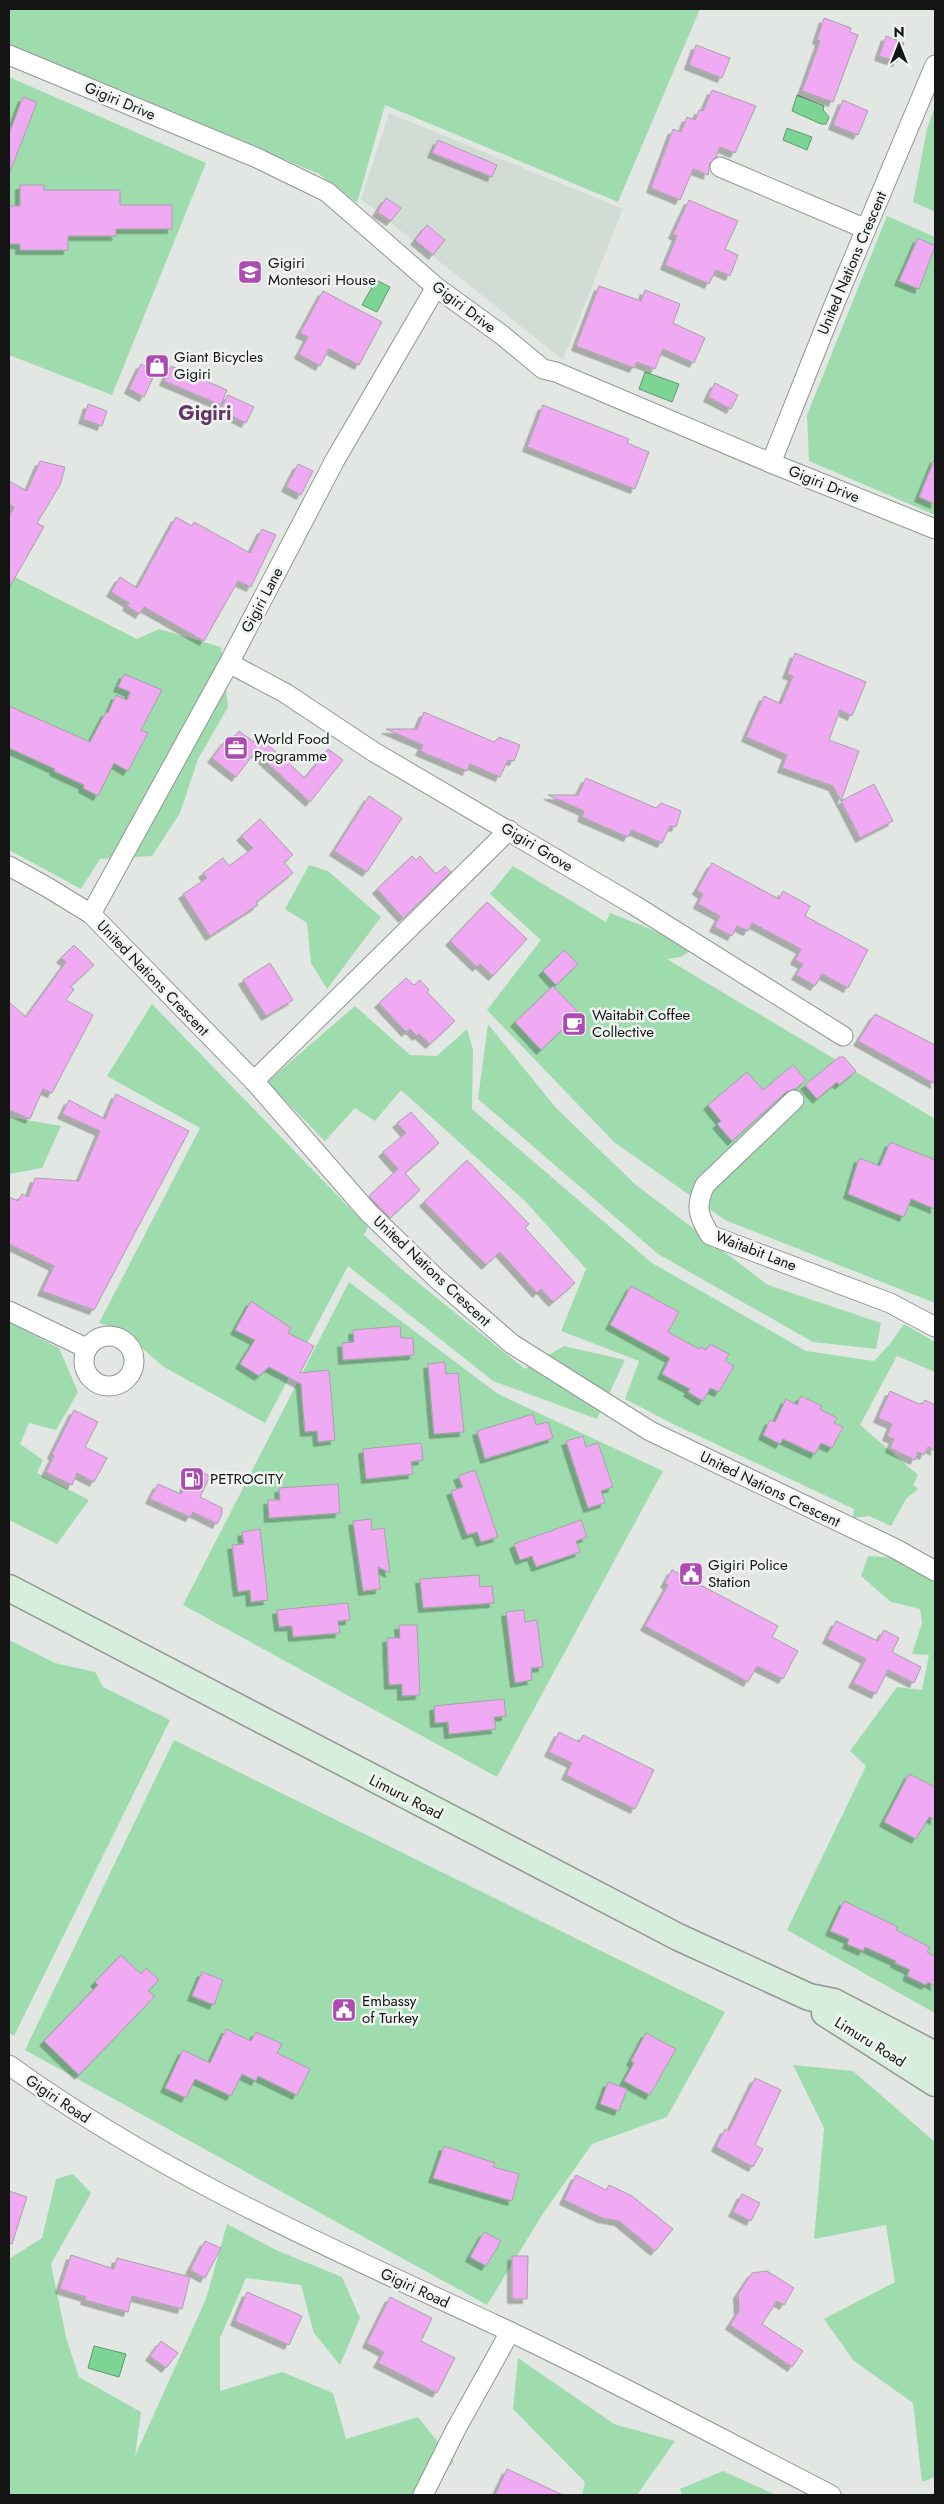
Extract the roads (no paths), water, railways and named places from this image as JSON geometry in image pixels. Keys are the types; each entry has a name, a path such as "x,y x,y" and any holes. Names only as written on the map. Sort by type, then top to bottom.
{"main road":[{"name":"Limuru Road","path":"9,1588 678,1937 809,1997 834,2002 935,2055"},
{"name":"Limuru Road","path":"809,1997 826,2015 935,2083"}],"street":[{"name":"Gigiri Drive","path":"9,55 257,158 327,192 436,287 502,335 543,369 556,372 771,463 935,528"},
{"name":"United Nations Crescent","path":"771,463 935,65"},
{"path":"720,167 866,229"},
{"name":"Gigiri Lane","path":"91,914 229,662 335,460 436,287"},
{"name":"Gigiri Grove","path":"229,662 286,693 374,752 634,905 843,1036"},
{"path":"254,1081 509,830"},
{"name":"United Nations Crescent","path":"9,866 47,886 91,914 254,1081 368,1212 436,1278 512,1344 650,1431 896,1549 935,1571"},
{"name":"Waitabit Lane","path":"794,1100 705,1185 698,1199 700,1219 710,1235 890,1303 935,1327"},
{"path":"9,1311 86,1348"},
{"name":"Gigiri Road","path":"9,2065 103,2129 260,2215 510,2332 831,2495"},
{"path":"423,2495 456,2429 510,2332"}],"place":[{"name":"Gigiri Montesori House","path":"250,272"},
{"name":"Giant Bicycles Gigiri","path":"157,366"},
{"name":"World Food Programme","path":"236,748"},
{"name":"Waitabit Coffee Collective","path":"574,1024"},
{"name":"PETROCITY","path":"192,1479"},
{"name":"Gigiri Police Station","path":"691,1574"},
{"name":"Embassy of Turkey","path":"344,2010"}],"district":[{"name":"Gigiri","path":"205,413"}]}
